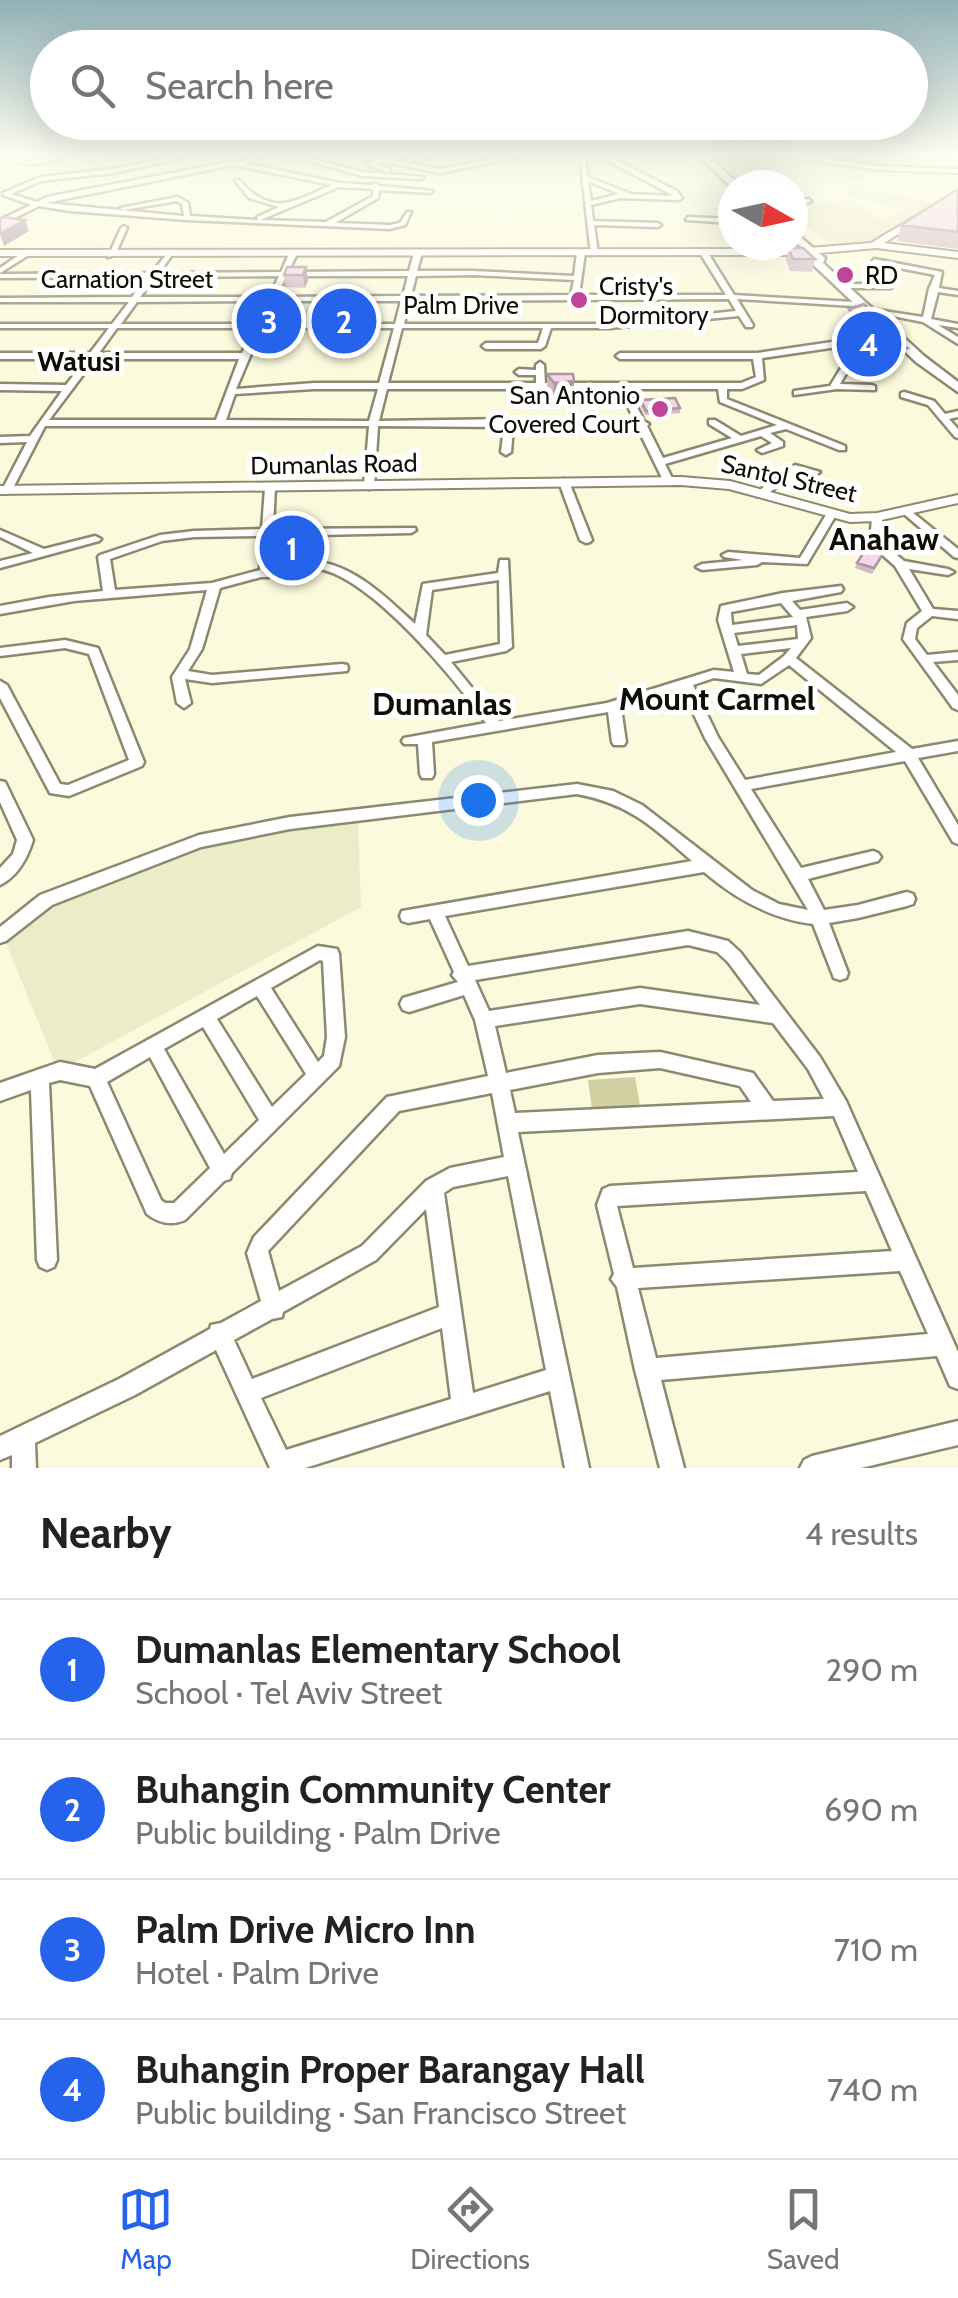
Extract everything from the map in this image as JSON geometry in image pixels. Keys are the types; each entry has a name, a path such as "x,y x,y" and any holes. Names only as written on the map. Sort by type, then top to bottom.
{"highway":[{"path":"808,254 877,312 892,333"},
{"path":"808,255 854,304 958,388"},
{"path":"808,255 892,333"}],"main road":[{"path":"876,245 913,222"},
{"path":"808,248 876,245 958,255"},
{"path":"0,253 718,251"},
{"name":"Dumanlas Road","path":"4,490 668,480"},
{"name":"Santol Street","path":"668,480 730,485 832,515 878,517 957,500"}],"street":[{"path":"282,222 390,227 404,222"},
{"path":"328,224 332,222"},
{"path":"594,253 590,223 658,224"},
{"path":"111,255 124,228"},
{"path":"704,252 749,325"},
{"path":"926,270 936,262 938,252"},
{"path":"369,486 374,420 418,253"},
{"path":"574,298 580,253"},
{"path":"0,273 28,254"},
{"path":"4,490 42,423 168,254"},
{"path":"221,422 244,356 293,254"},
{"path":"848,286 888,286 876,261 941,275 933,289 926,320"},
{"path":"0,273 576,278"},
{"path":"933,289 958,293"},
{"name":"Carnation Street","path":"0,300 731,297 854,304"},
{"path":"877,312 958,326"},
{"name":"Palm Drive","path":"0,326 647,325 742,314"},
{"path":"926,320 958,341"},
{"path":"486,346 541,346 548,325"},
{"path":"620,356 757,356 847,344 892,333"},
{"path":"792,342 808,341 814,348"},
{"path":"834,386 853,355 847,344"},
{"path":"0,356 244,356"},
{"path":"230,392 382,386 722,387 759,381 762,374 757,356"},
{"path":"519,372 540,369 541,386"},
{"path":"568,369 573,386"},
{"path":"797,393 834,386 872,388"},
{"path":"0,387 69,388"},
{"path":"623,387 668,480"},
{"path":"722,387 723,400 842,448"},
{"path":"904,395 931,403 958,434"},
{"path":"943,417 958,414"},
{"path":"42,423 374,420 644,424"},
{"path":"506,452 509,422"},
{"path":"712,422 740,439"},
{"path":"803,432 814,424"},
{"path":"662,462 788,426"},
{"path":"762,450 780,444 763,433"},
{"path":"0,440 32,439"},
{"path":"761,494 795,468 814,472"},
{"path":"564,482 586,540"},
{"path":"266,575 270,488"},
{"path":"908,511 958,555"},
{"path":"728,555 806,560 832,515"},
{"path":"878,517 876,544 900,564 929,612"},
{"path":"109,593 102,560 109,554 170,536 410,530"},
{"path":"0,532 42,553"},
{"path":"0,564 96,539"},
{"path":"702,566 744,566 761,558"},
{"path":"0,610 109,593 214,586 312,563 349,576 445,659 495,726"},
{"path":"900,564 948,572"},
{"path":"419,638 427,587 504,569 506,647 445,659"},
{"path":"184,703 178,691 180,674 196,649 214,586"},
{"path":"741,675 727,630 726,609 837,590"},
{"path":"426,774 417,739 614,706 714,674 760,680 788,659 806,633 800,617 784,597"},
{"path":"727,630 848,607"},
{"path":"958,615 929,612 908,632 958,705"},
{"path":"733,651 803,642"},
{"path":"0,652 76,644 94,650 138,762 75,789 58,791 0,685"},
{"path":"924,659 958,656"},
{"path":"788,659 909,756 958,838"},
{"path":"180,674 212,679 342,668"},
{"path":"686,684 740,786 798,875 820,917 840,973"},
{"path":"614,706 619,742"},
{"path":"740,786 958,746"},
{"path":"0,786 25,840 20,857 0,879"},
{"path":"0,936 46,900 199,840 290,823 519,795 600,792 641,814 706,865 767,905 790,914 820,917 907,899"},
{"path":"798,875 873,857"},
{"path":"408,916 706,865"},
{"path":"435,911 484,1020 577,1468"},
{"path":"408,1004 464,981 688,938 722,946 780,1016 839,1107 958,1378"},
{"path":"0,1092 50,1074 96,1078 318,952 324,951 332,958 336,1049 317,1076 223,1172 190,1205 171,1215 154,1207 96,1078"},
{"path":"260,986 317,1076"},
{"path":"484,1020 640,996 780,1016"},
{"path":"207,1018 271,1123"},
{"path":"154,1048 223,1172"},
{"path":"274,1309 257,1253 261,1244 382,1112 407,1100 598,1064 660,1060 746,1079 767,1109"},
{"path":"48,1260 50,1074"},
{"path":"507,1123 839,1107"},
{"path":"0,1448 127,1387 369,1253 433,1188 450,1178 515,1165"},
{"path":"670,1467 622,1279 607,1205 610,1196 870,1181"},
{"path":"433,1188 464,1408"},
{"path":"622,1279 906,1260"},
{"path":"246,1393 452,1313"},
{"path":"219,1333 281,1466 557,1378"},
{"path":"646,1370 943,1344"},
{"path":"812,1468 958,1433"},
{"path":"23,1438 24,1468"}],"shaded area":[{"path":"808,222 904,222 867,245 835,249 808,226"},
{"path":"312,535 317,560 270,569 270,536"},
{"path":"358,819 361,907 75,1062 54,1061 6,943 20,926 60,899 221,839"},
{"path":"635,1077 640,1106 592,1109 588,1080"}],"building":[{"path":"0,222 22,222 0,234"},
{"path":"907,222 958,222 958,232 901,225"},
{"path":"287,267 306,267 303,275 284,275"},
{"path":"864,304 880,319 863,321 849,309"},
{"path":"889,334 907,348 878,350 866,339"},
{"path":"547,374 573,374 574,381 554,383"},
{"path":"675,398 680,408 646,411 641,400"},
{"path":"868,545 883,554 874,568 857,563"}],"place":[{"name":"RD","path":"845,275"},
{"name":"Cristy's Dormitory","path":"579,300"},
{"name":"Palm Drive Micro Inn","path":"269,321"},
{"name":"Buhangin Community Center","path":"344,321"},
{"name":"Buhangin Proper Barangay Hall","path":"869,344"},
{"name":"San Antonio Covered Court","path":"660,409"},
{"name":"Dumanlas Elementary School","path":"292,548"}],"district":[{"name":"Watusi","path":"79,361"},
{"name":"Anahaw","path":"884,538"},
{"name":"Mount Carmel","path":"717,698"},
{"name":"Dumanlas","path":"442,703"}]}
